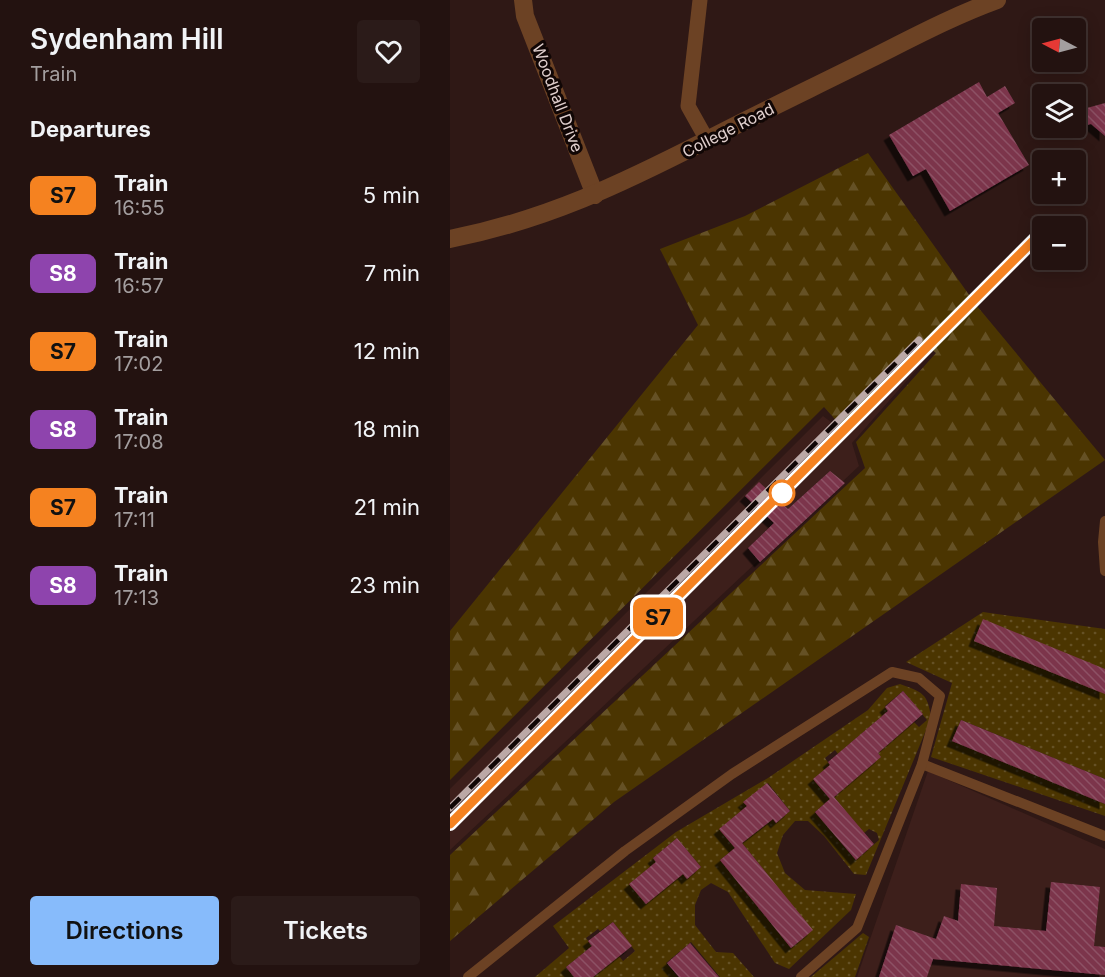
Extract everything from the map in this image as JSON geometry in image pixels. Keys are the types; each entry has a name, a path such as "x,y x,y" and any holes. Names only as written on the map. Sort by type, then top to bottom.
{"street":[{"name":"Woodhall Drive","path":"523,0 525,16 595,195"},
{"path":"700,0 688,106 707,140"},
{"name":"College Road","path":"450,239 488,232 537,218 595,195 938,26 997,0"}],"lane":[{"path":"1105,521 1103,542 1105,571"},
{"path":"468,977 625,851 723,780 892,672 918,678 940,696 922,764 857,928 801,977"},
{"path":"922,764 1105,836"}],"shaded area":[{"path":"922,344 932,352 852,443 859,466 450,850 450,789 823,416 840,429"},
{"path":"928,771 1105,849 1105,977 857,977"}],"green space":[{"path":"868,153 977,306 1105,460 614,802 450,941 450,855 865,468 856,442 936,353 921,341 841,426 824,407 450,780 450,631 698,325 660,249 745,216"},
{"path":"983,612 1105,629 1105,779 961,720 952,741 1105,804 1105,816 931,757 952,683 906,662"},
{"path":"900,684 919,692 926,698 931,718 866,875 854,874 824,836 808,821 795,821 783,835 777,853 785,873 805,890 856,894 851,910 789,969 775,963 728,892 711,883 701,890 695,905 695,925 716,952 733,953 754,977 720,977 691,942 666,963 678,977 593,977 619,956 623,961 635,951 613,922 586,938 592,946 566,967 574,977 535,977 569,948 553,926 676,832 768,778 868,710 887,688","holes":["903,691 927,720 919,727 914,722 878,753 880,757 834,797 864,833 869,829 877,833 879,840 856,860 815,812 830,799 814,779 830,765 825,758 835,750 838,754 888,711 885,706","768,783 790,811 776,823 773,819 742,843 812,930 791,948 720,860 735,848 720,829 747,806 744,802","677,838 701,867 687,879 683,874 630,884 656,862 653,858"]},
{"path":"863,933 869,937 855,977 811,977"}],"building":[{"path":"979,82 987,97 1005,86 1015,103 998,113 1029,165 950,211 926,169 913,176 889,135"},
{"path":"1105,103 1105,136 1091,124 1086,125 1086,108"},
{"path":"830,471 845,483 760,562 748,548 774,523 745,496 759,482 788,509"},
{"path":"983,619 1105,669 1105,694 974,641"},
{"path":"903,691 923,714 878,753 881,757 834,797 874,844 856,860 815,812 830,799 813,779 830,765 828,762 888,711 885,707"},
{"path":"961,720 1105,779 1105,804 952,741"},
{"path":"767,783 790,811 776,823 773,819 742,843 813,930 791,948 720,860 735,848 719,829 747,806 743,802"},
{"path":"677,838 701,867 687,879 683,874 646,904 629,884 656,862 653,858"},
{"path":"1051,882 1100,887 1094,946 1105,947 1105,975 933,959 927,977 879,977 896,925 936,939 944,916 958,921 961,884 997,888 994,926 1046,931"},
{"path":"613,922 632,946 593,977 574,977 566,967 592,946 588,941"},
{"path":"690,943 719,977 679,977 667,963"}],"railway":[{"path":"450,808 919,340"},
{"path":"450,824 927,349"}],"train":[{"name":"S7","path":"450,824 1032,242"}]}
